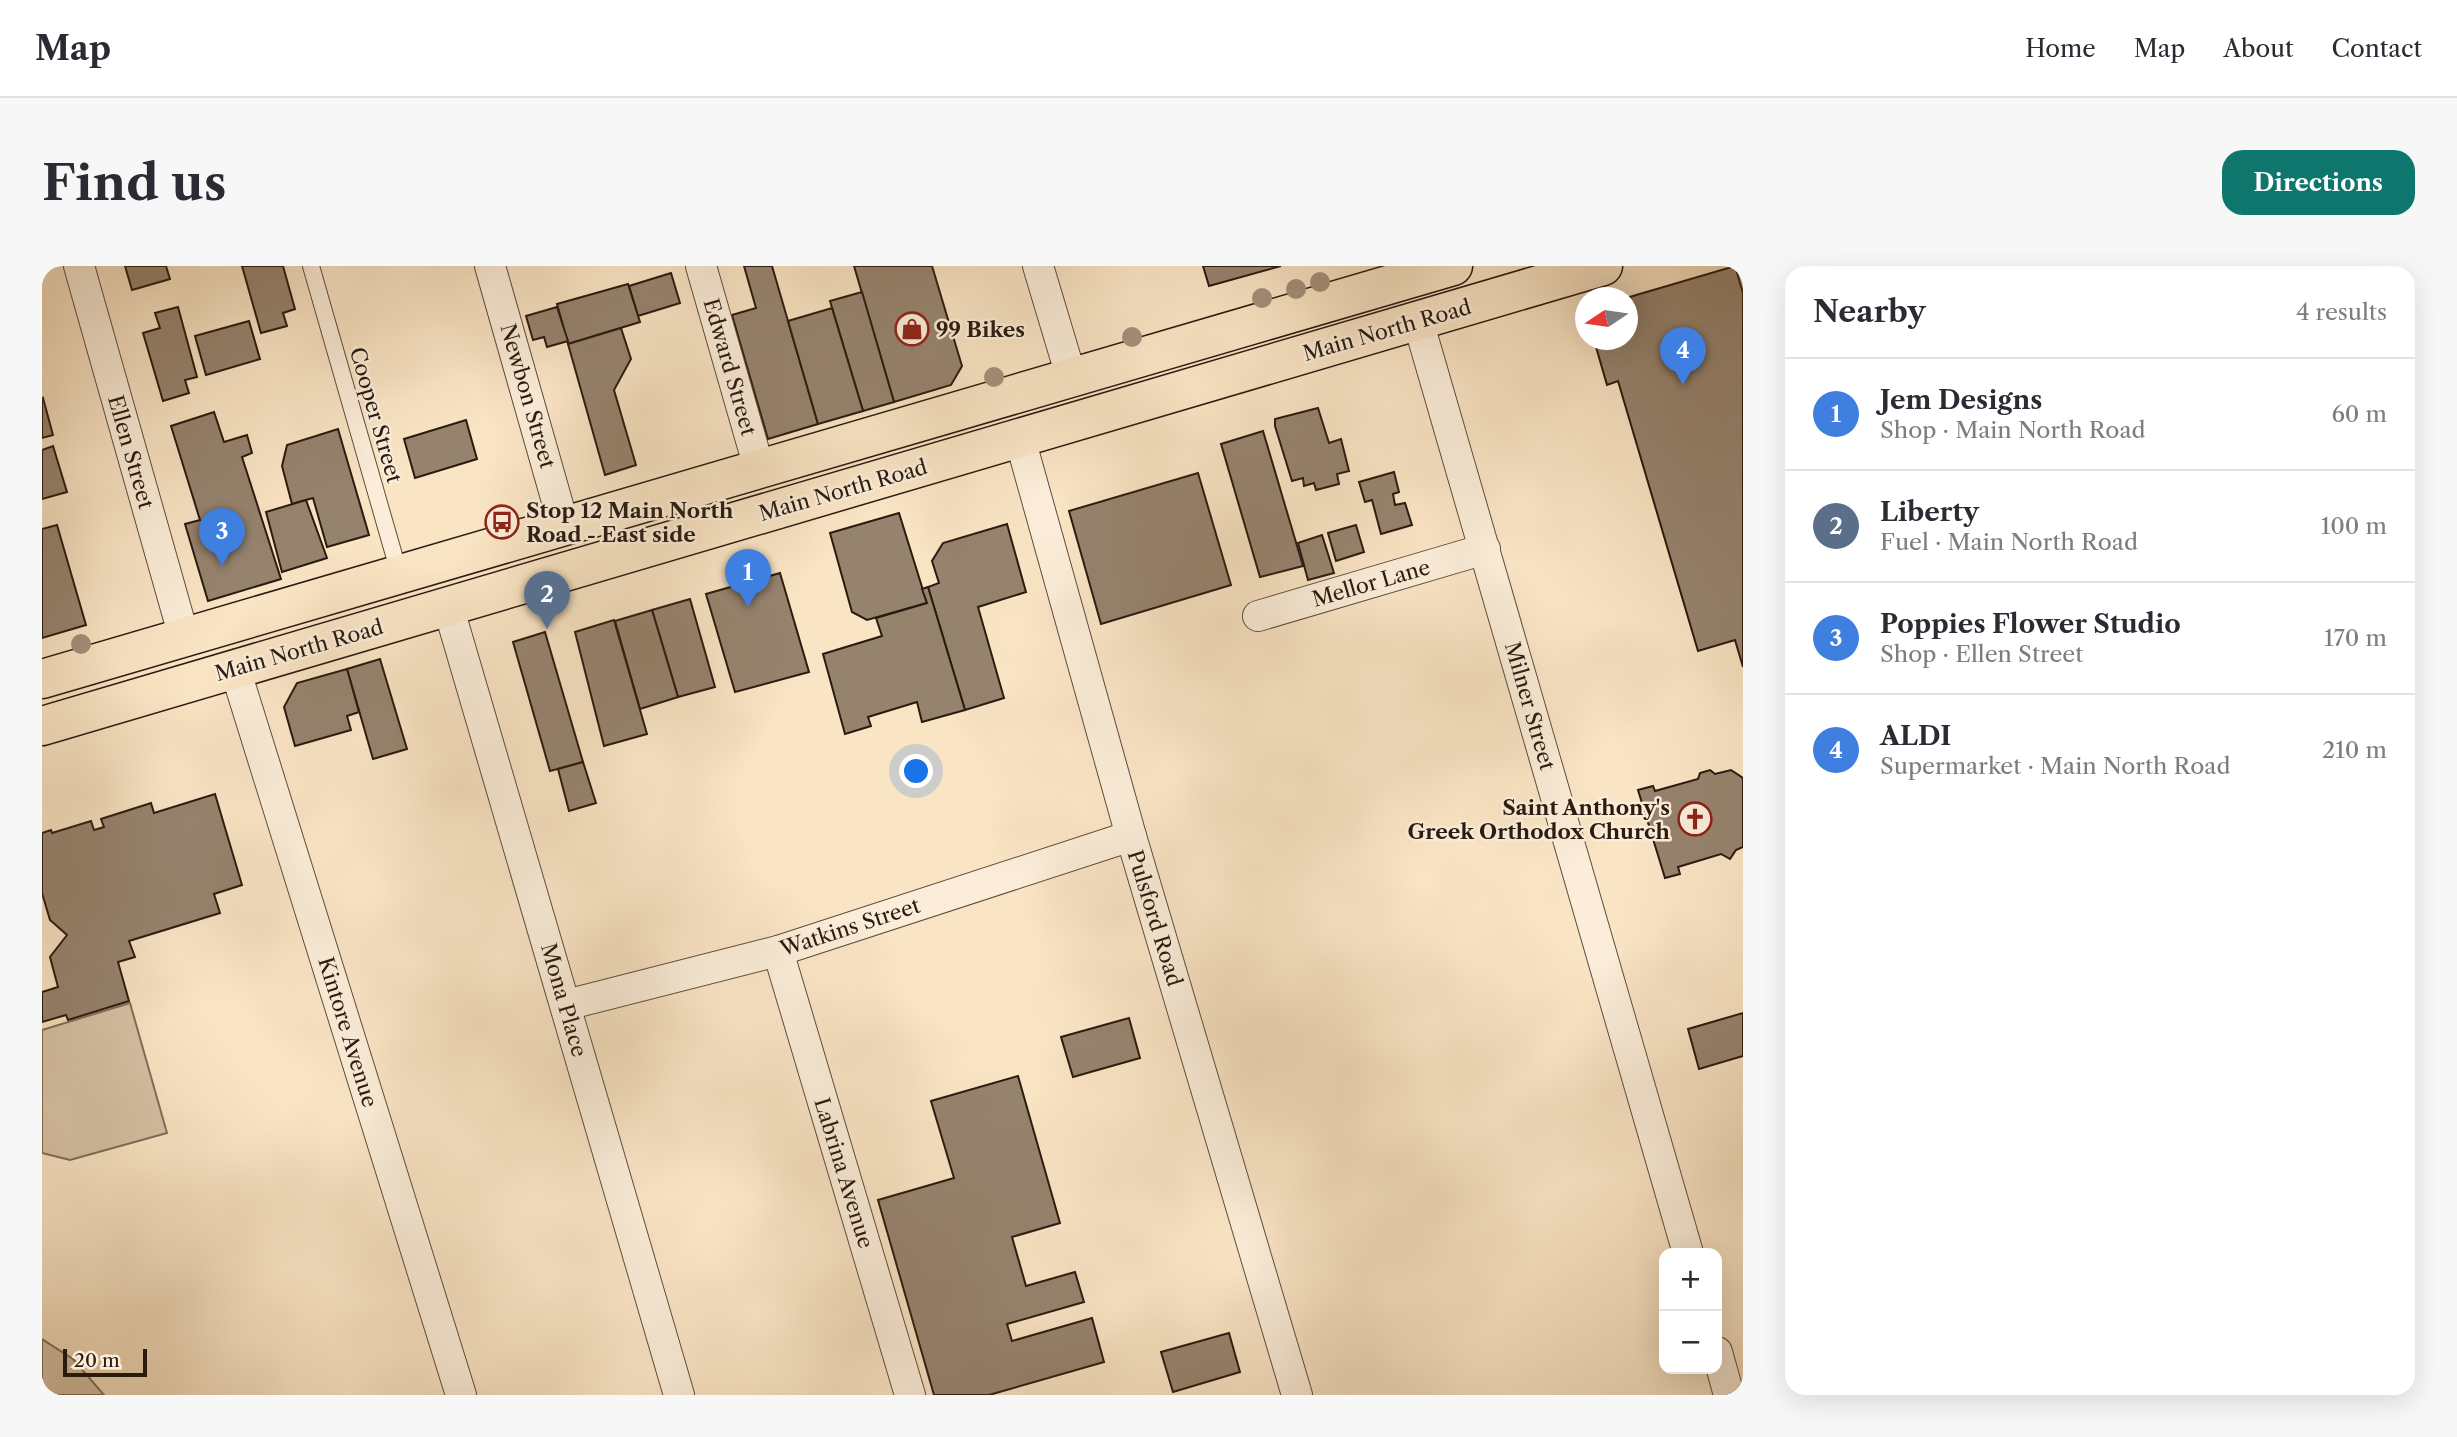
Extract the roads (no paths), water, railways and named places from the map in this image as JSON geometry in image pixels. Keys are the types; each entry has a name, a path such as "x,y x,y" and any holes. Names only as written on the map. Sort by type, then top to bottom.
{"highway":[{"name":"Main North Road","path":"42,678 400,576 1071,376 1453,266"},
{"name":"Main North Road","path":"42,726 1603,266"},
{"path":"1406,281 1418,321"},
{"path":"1071,376 1083,419"},
{"path":"1006,396 1020,439"},
{"path":"759,468 772,510"},
{"path":"564,526 577,569"}],"street":[{"name":"Ellen Street","path":"79,266 184,637"},
{"name":"Newbon Street","path":"491,266 564,526"},
{"name":"Edward Street","path":"701,266 759,468"},
{"path":"1038,266 1071,376"},
{"name":"Milner Street","path":"1418,321 1687,1248"},
{"name":"Pulsford Road","path":"1020,439 1131,836 1297,1395"},
{"name":"Mellor Lane","path":"1258,616 1485,549"},
{"name":"Mona Place","path":"448,606 679,1395"},
{"name":"Kintore Avenue","path":"234,669 461,1395"},
{"name":"Watkins Street","path":"566,1005 778,951 1131,836"},
{"name":"Labrina Avenue","path":"778,951 910,1395"},
{"path":"1722,1370 1729,1395"}],"lane":[{"name":"Cooper Street","path":"311,266 400,576"}],"place":[{"name":"99 Bikes","path":"912,329"},
{"name":"ALDI","path":"1683,385"},
{"name":"Stop 12 Main North Road - East side","path":"502,522"},
{"name":"Poppies Flower Studio","path":"222,566"},
{"name":"Jem Designs","path":"748,607"},
{"name":"Liberty","path":"547,629"},
{"name":"Saint Anthony's Greek Orthodox Church","path":"1695,819"}]}
